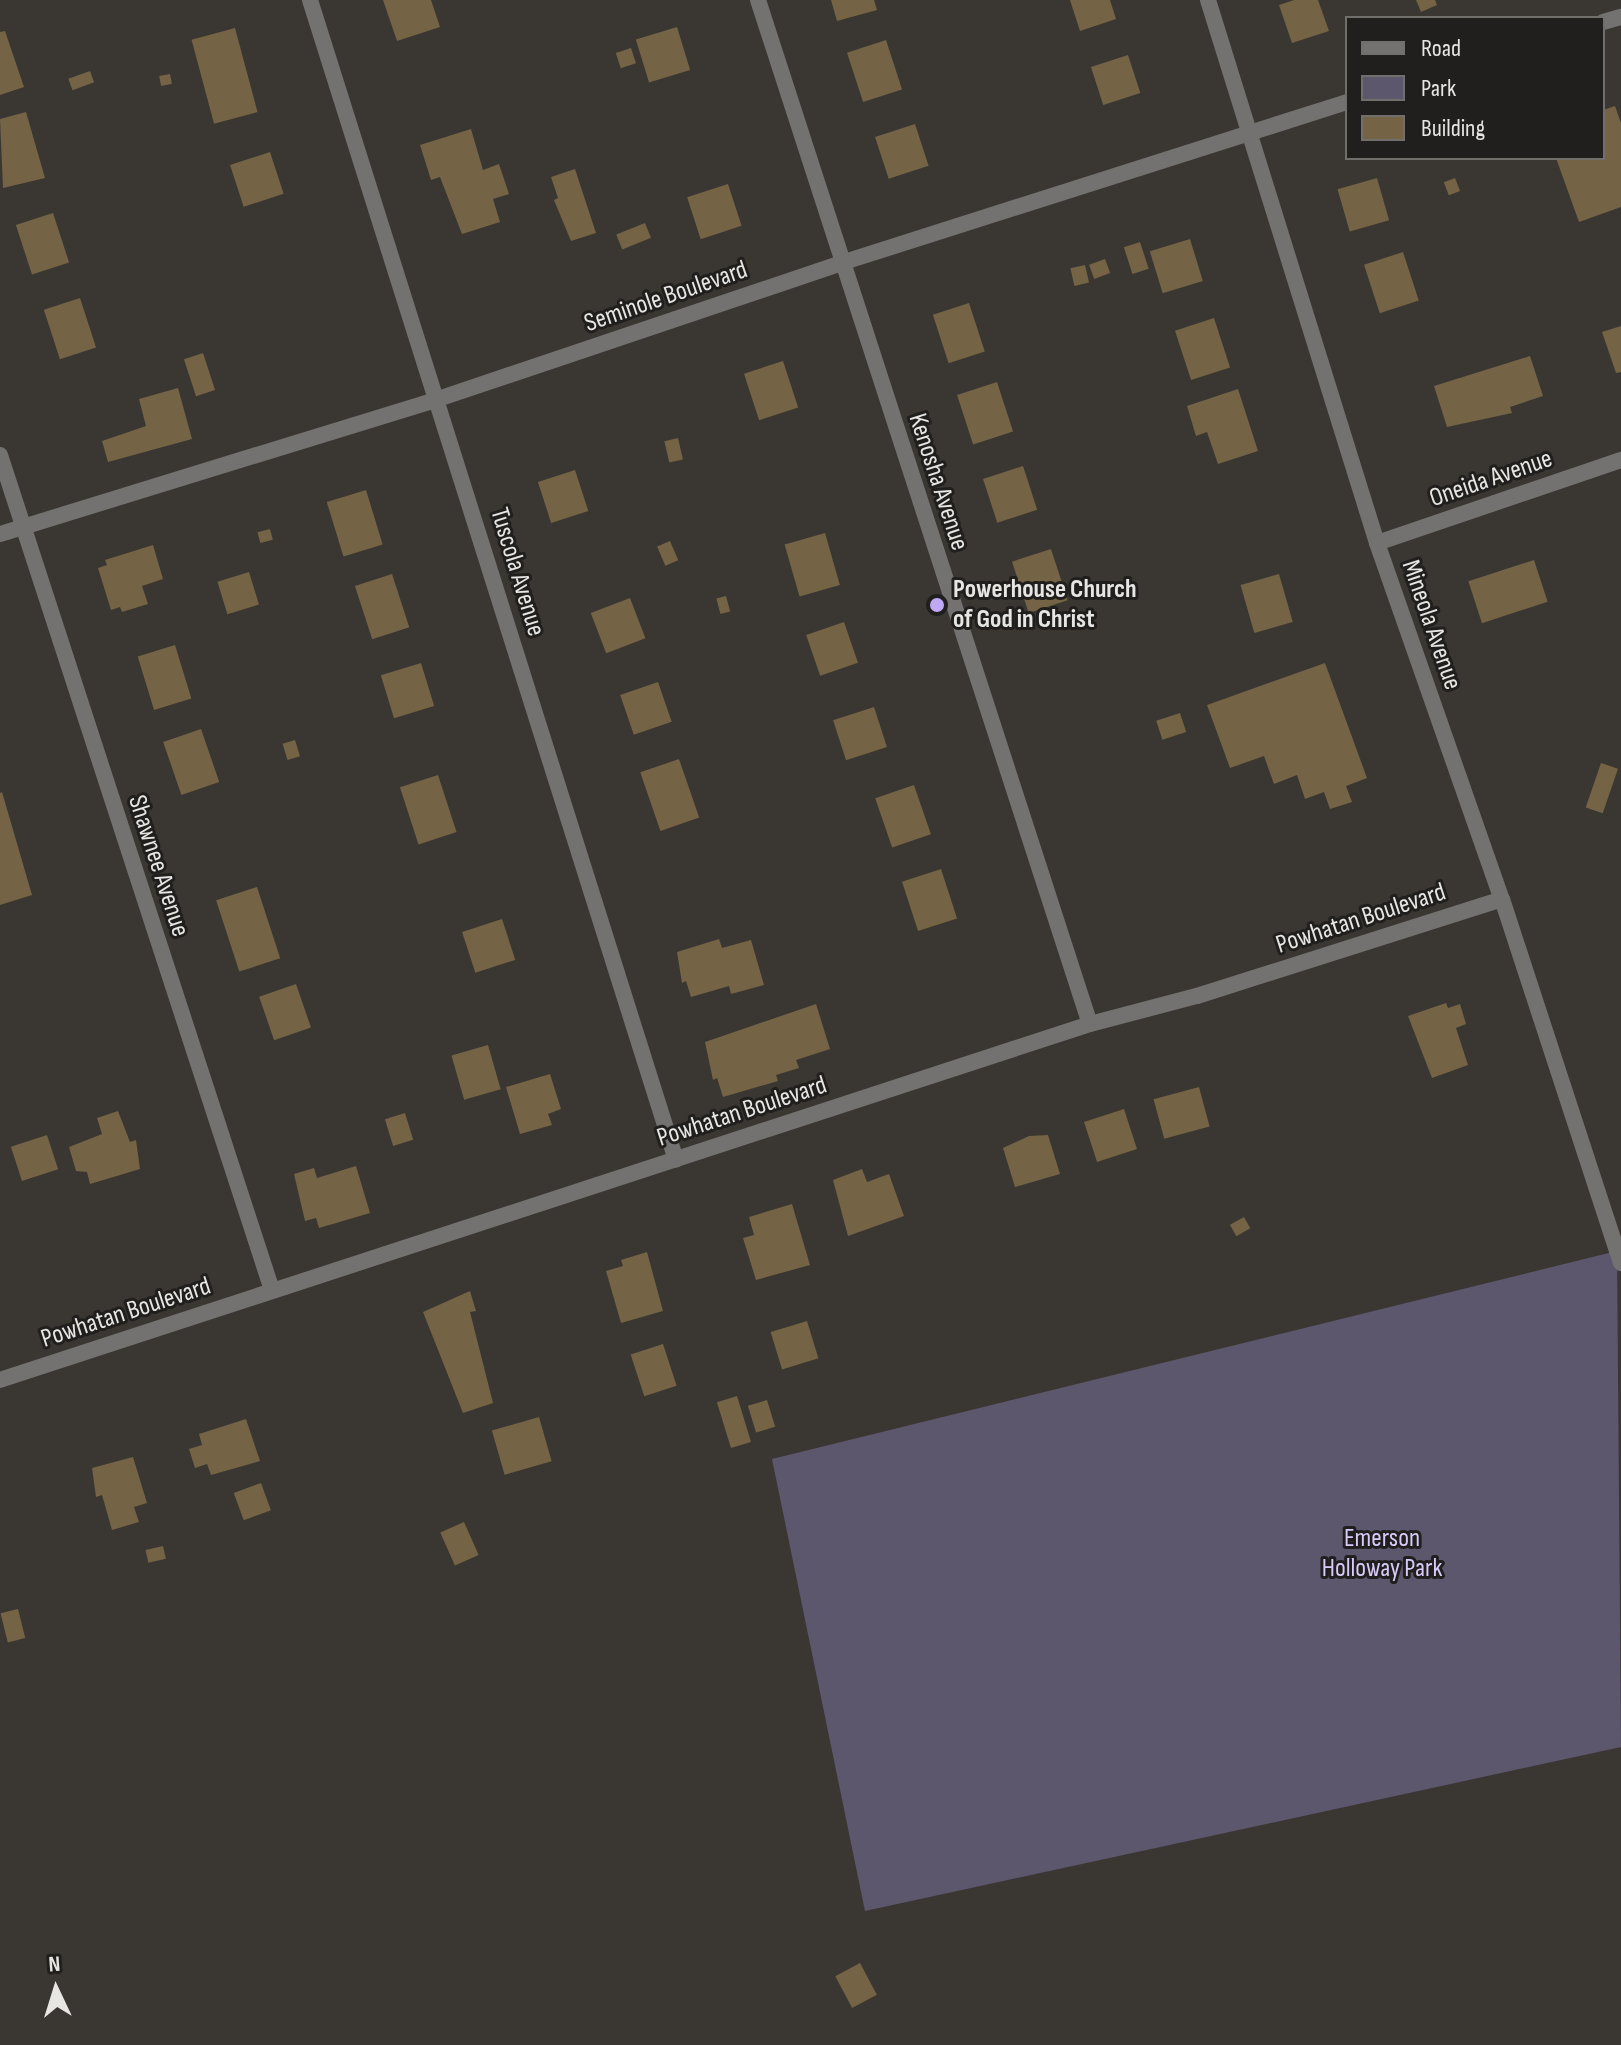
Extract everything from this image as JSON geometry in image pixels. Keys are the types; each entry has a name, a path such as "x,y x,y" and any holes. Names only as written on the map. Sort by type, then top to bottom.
{"street":[{"name":"Tuscola Avenue","path":"310,0 676,1160"},
{"name":"Kenosha Avenue","path":"758,0 1090,1024"},
{"name":"Mineola Avenue","path":"1208,0 1377,543 1502,899 1621,1263"},
{"name":"Seminole Boulevard","path":"0,534 438,399 841,263 1345,103"},
{"name":"Shawnee Avenue","path":"0,455 272,1290"},
{"name":"Oneida Avenue","path":"1377,543 1621,460"},
{"name":"Powhatan Boulevard","path":"0,1380 1090,1024 1197,996 1502,899"}],"green space":[{"name":"Emerson Holloway Park","path":"1617,1251 1621,1747 865,1911 772,1459"}],"building":[{"path":"383,0 431,0 440,27 397,41"},
{"path":"831,0 874,0 877,10 837,21"},
{"path":"1070,0 1110,0 1116,19 1080,31"},
{"path":"1294,0 1318,0 1329,31 1292,43 1279,5"},
{"path":"1416,0 1435,0 1437,5 1421,12"},
{"path":"677,27 690,70 649,83 636,40"},
{"path":"235,28 258,112 214,124 192,40"},
{"path":"5,31 24,87 0,95 0,32"},
{"path":"886,40 902,89 863,102 847,53"},
{"path":"631,48 636,63 621,68 616,53"},
{"path":"1128,55 1140,93 1103,105 1091,67"},
{"path":"90,71 94,82 72,90 68,79"},
{"path":"170,74 172,84 161,86 159,76"},
{"path":"1615,106 1621,123 1621,207 1579,222 1557,160 1605,160 1605,109"},
{"path":"26,112 45,178 3,188 0,119"},
{"path":"915,124 929,166 889,179 875,137"},
{"path":"471,129 483,170 499,164 509,194 493,199 500,222 462,234 440,177 431,180 420,145"},
{"path":"270,152 284,194 244,207 230,165"},
{"path":"575,169 596,233 571,241 554,200 558,198 551,177"},
{"path":"1377,178 1389,220 1350,232 1338,189"},
{"path":"1455,178 1460,191 1449,195 1444,182"},
{"path":"728,184 742,226 701,239 687,197"},
{"path":"53,213 69,262 32,275 16,225"},
{"path":"645,223 651,238 622,249 616,235"},
{"path":"1190,239 1203,281 1163,293 1150,251"},
{"path":"1140,242 1149,269 1132,274 1124,247"},
{"path":"1403,252 1419,301 1380,313 1364,265"},
{"path":"1105,259 1110,273 1094,279 1089,265"},
{"path":"1085,265 1089,283 1074,286 1070,268"},
{"path":"80,298 96,347 60,359 44,310"},
{"path":"969,303 985,352 949,363 933,315"},
{"path":"1214,318 1230,367 1191,380 1175,331"},
{"path":"1621,326 1621,372 1616,373 1602,332"},
{"path":"203,353 215,390 196,396 184,359"},
{"path":"1530,356 1543,396 1510,407 1512,413 1447,427 1434,386"},
{"path":"783,361 798,408 759,420 744,374"},
{"path":"997,382 1013,431 973,444 957,395"},
{"path":"178,388 192,439 108,462 102,441 146,426 139,399"},
{"path":"1238,389 1258,451 1218,464 1207,432 1196,436 1187,406"},
{"path":"678,438 683,459 669,463 664,441"},
{"path":"1023,466 1037,510 997,523 983,479"},
{"path":"575,470 588,511 551,523 538,482"},
{"path":"366,490 383,545 343,556 327,502"},
{"path":"270,529 273,540 260,543 257,532"},
{"path":"825,533 840,585 800,596 785,545"},
{"path":"670,541 678,560 665,566 657,546"},
{"path":"153,545 163,579 142,586 148,604 122,612 120,607 111,610 98,568 107,565 105,560"},
{"path":"1051,549 1068,600 1029,613 1012,562"},
{"path":"1534,560 1548,602 1482,623 1468,581"},
{"path":"249,572 259,605 227,614 217,582"},
{"path":"392,574 409,627 372,639 355,586"},
{"path":"1279,574 1293,622 1254,633 1241,585"},
{"path":"726,596 730,611 720,614 716,599"},
{"path":"630,598 645,638 606,653 591,613"},
{"path":"844,622 858,663 820,676 806,635"},
{"path":"175,645 191,699 154,710 138,656"},
{"path":"421,663 434,706 394,718 381,675"},
{"path":"1325,663 1367,778 1346,786 1352,802 1330,809 1324,792 1305,799 1297,775 1274,784 1264,756 1230,768 1207,705"},
{"path":"658,682 672,722 634,735 620,695"},
{"path":"874,707 887,747 846,760 833,720"},
{"path":"1180,713 1186,732 1162,740 1156,721"},
{"path":"201,729 219,782 181,795 163,742"},
{"path":"295,740 300,756 288,760 283,744"},
{"path":"679,759 699,818 660,831 640,772"},
{"path":"1601,763 1618,769 1603,813 1586,807"},
{"path":"438,775 457,832 418,844 400,787"},
{"path":"914,785 931,834 892,848 875,798"},
{"path":"0,793 32,895 0,905"},
{"path":"941,869 957,918 918,931 902,882"},
{"path":"257,887 280,958 239,972 216,900"},
{"path":"502,919 515,960 475,973 462,932"},
{"path":"719,939 722,948 751,940 764,985 731,994 729,986 691,997 686,981 682,983 677,952"},
{"path":"296,984 311,1027 274,1040 259,997"},
{"path":"1446,1003 1448,1008 1460,1004 1466,1024 1456,1028 1468,1065 1432,1078 1408,1016"},
{"path":"816,1004 830,1049 796,1060 799,1068 776,1075 778,1081 723,1097 717,1078 713,1080 705,1042"},
{"path":"488,1045 501,1089 464,1100 451,1055"},
{"path":"550,1074 561,1109 548,1114 552,1125 520,1134 506,1087"},
{"path":"1199,1087 1210,1127 1164,1139 1154,1099"},
{"path":"1124,1109 1137,1149 1097,1162 1084,1122"},
{"path":"118,1111 130,1142 136,1140 140,1169 90,1184 87,1172 76,1171 69,1147 102,1134 97,1118"},
{"path":"405,1113 413,1140 393,1146 385,1119"},
{"path":"47,1135 58,1169 22,1181 11,1147"},
{"path":"1048,1135 1060,1174 1015,1187 1003,1148 1029,1136"},
{"path":"356,1166 370,1213 319,1228 316,1218 305,1221 294,1174 314,1168 317,1178"},
{"path":"862,1169 867,1182 889,1174 904,1216 848,1236 833,1180"},
{"path":"792,1204 810,1265 756,1280 743,1238 754,1235 749,1217"},
{"path":"1244,1217 1250,1228 1236,1236 1230,1225"},
{"path":"647,1252 663,1311 621,1323 606,1271 623,1266 621,1260"},
{"path":"470,1291 476,1311 470,1312 493,1403 463,1413 423,1312"},
{"path":"807,1321 818,1358 782,1369 771,1332"},
{"path":"663,1344 677,1386 644,1396 631,1355"},
{"path":"737,1396 751,1442 731,1448 717,1402"},
{"path":"767,1400 775,1427 756,1433 748,1406"},
{"path":"539,1417 552,1461 505,1475 492,1431"},
{"path":"246,1419 260,1461 211,1475 207,1464 195,1468 189,1449 202,1445 199,1434"},
{"path":"133,1457 147,1503 134,1507 139,1522 112,1530 102,1495 96,1497 92,1468"},
{"path":"261,1483 271,1510 244,1520 234,1493"},
{"path":"464,1522 479,1555 455,1565 440,1533"},
{"path":"163,1546 166,1559 148,1563 145,1550"},
{"path":"18,1609 25,1638 8,1642 1,1613"},
{"path":"860,1963 877,1995 852,2008 835,1976"}],"place":[{"name":"Powerhouse Church of God in Christ","path":"937,605"}]}
